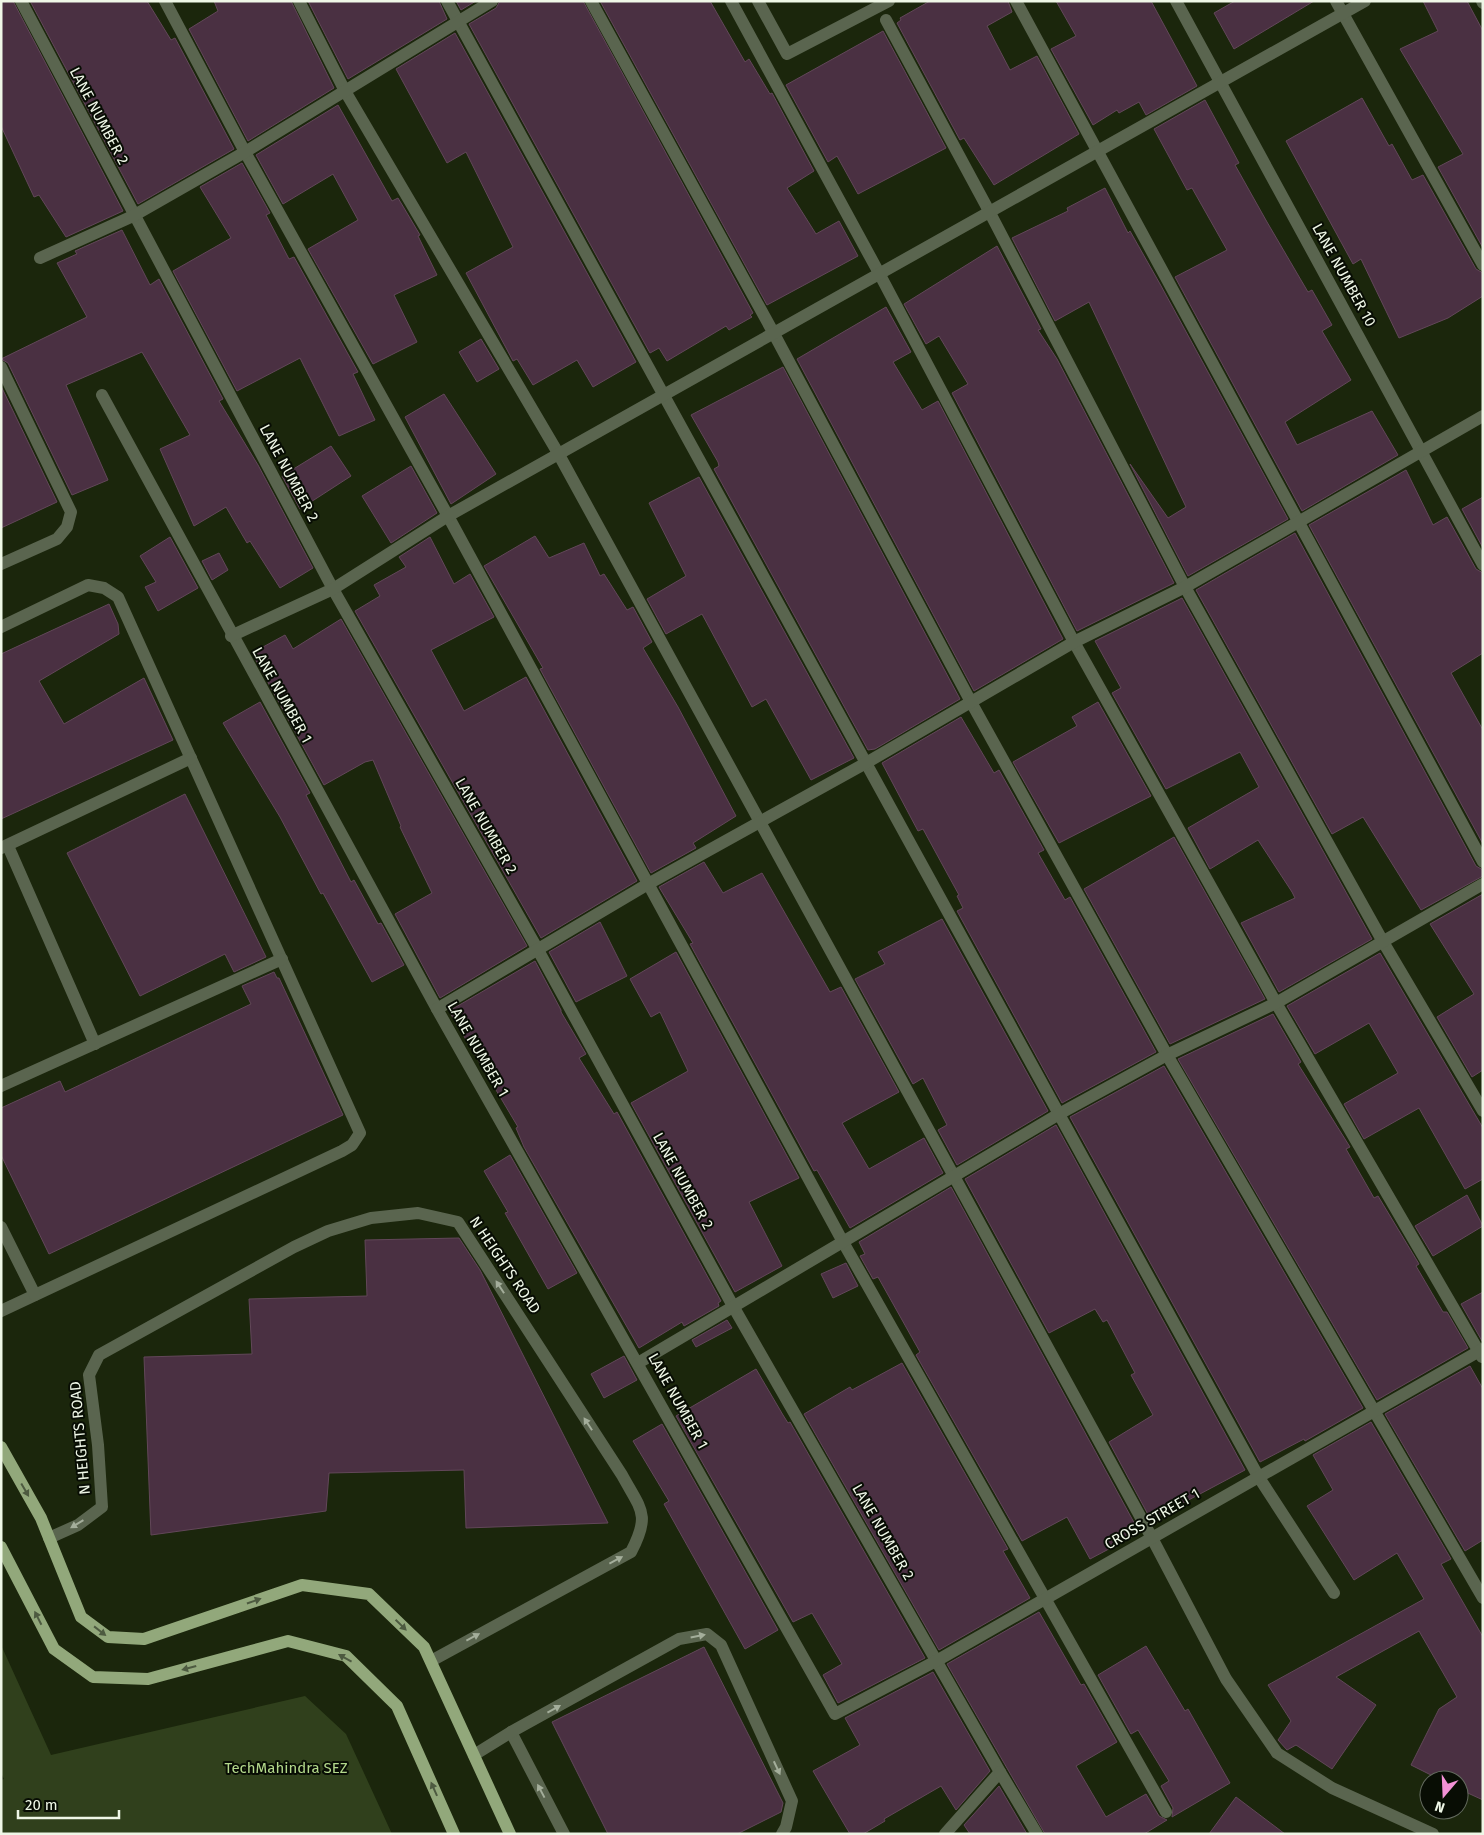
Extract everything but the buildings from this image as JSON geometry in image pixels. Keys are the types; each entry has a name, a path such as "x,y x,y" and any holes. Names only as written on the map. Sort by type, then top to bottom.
{"main road":[{"path":"1,1447 41,1518 82,1617 108,1638 144,1639 302,1585 369,1594 424,1647 510,1834"},
{"path":"1,1547 54,1649 93,1677 148,1678 288,1641 346,1656 397,1706 454,1834"}],"street":[{"name":"LANE NUMBER 2","path":"21,1 133,216 333,589 538,950 733,1306 1037,1834"},
{"path":"165,1 245,152 448,516 843,1242 1166,1812"},
{"path":"299,1 345,91 558,454 1152,1538 1226,1679 1278,1753 1332,1788 1433,1834"},
{"path":"446,1 1258,1476 1334,1593"},
{"path":"40,258 133,216 245,152 492,1"},
{"path":"591,1 774,332 971,702 1167,1055 1483,1598"},
{"path":"731,1 880,273 1074,642 1276,1003 1481,1352"},
{"path":"758,1 787,54 889,1"},
{"path":"1016,1 1483,862"},
{"name":"LANE NUMBER 10","path":"1176,1 1483,565"},
{"path":"1336,1 1483,264"},
{"path":"231,636 333,589 448,516 662,393 1365,1"},
{"path":"886,20 989,211 1185,587 1382,940 1483,1111"},
{"path":"1,367 71,512 67,527 57,539 1,564"},
{"name":"LANE NUMBER 1","path":"102,395 231,636 437,1010 835,1714"},
{"path":"437,1010 648,884 866,763 1074,642 1185,587 1483,416"},
{"path":"1,627 88,586 104,588 118,598 360,1133 342,1152 1,1311"},
{"path":"95,1044 5,847 191,758"},
{"path":"638,1363 1059,1114 1167,1055 1276,1003 1382,940 1483,884"},
{"path":"1,1086 282,960"},
{"name":"N HEIGHTS ROAD","path":"49,1538 78,1524 102,1507 98,1445 89,1375 99,1355 294,1247 328,1231 371,1218 418,1213 458,1222 622,1475 642,1512 642,1532 630,1552 431,1661"},
{"path":"1,1226 35,1295"},
{"name":"CROSS STREET 1","path":"835,1714 938,1660 1258,1476 1481,1352"},
{"path":"474,1755 511,1732 680,1639 707,1634 721,1645 792,1801 786,1827 782,1834"},
{"path":"511,1732 564,1834"},
{"path":"945,1834 1000,1772"}],"green space":[{"name":"TechMahindra SEZ","path":"1,1645 51,1755 305,1696 346,1734 392,1834 1,1834 1,1780 4,1779 1,1773"}]}
